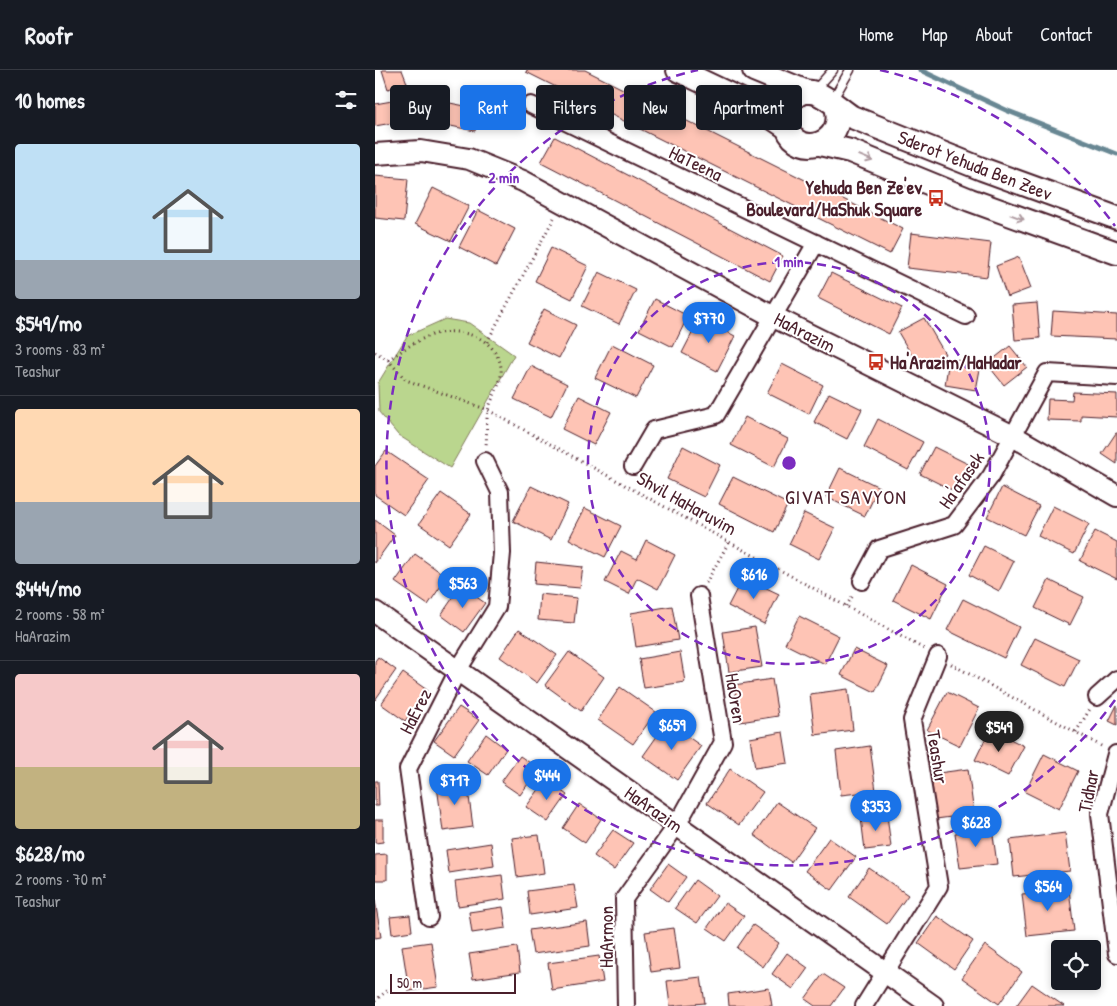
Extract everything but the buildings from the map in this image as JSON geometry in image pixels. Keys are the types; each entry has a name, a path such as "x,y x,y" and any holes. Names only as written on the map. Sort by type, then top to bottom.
{"main road":[{"path":"678,70 709,85"},
{"name":"Sderot Yehuda Ben Zeev","path":"753,70 822,98 852,117 982,169 1117,218"},
{"path":"788,130 796,140 812,145 826,141 836,129 838,122 822,98 802,100"},
{"name":"Sderot Yehuda Ben Zeev","path":"820,144 849,151 970,200 1117,253"}],"street":[{"name":"HaTeena","path":"531,105 967,316"},
{"name":"HaArazim","path":"375,154 421,151 469,159 523,181 772,316 1013,436 1117,496"},
{"path":"633,466 654,430 716,415 816,243"},
{"name":"Ha'afasek","path":"862,581 879,549 954,525 991,476 1047,373 1117,377"},
{"name":"HaErez","path":"429,918 408,769 458,670 497,607 502,553 500,492 485,462"},
{"name":"HaOren","path":"677,825 723,742 699,596"},
{"name":"HaArazim","path":"375,612 933,1006"},
{"name":"Teashur","path":"863,1006 939,886 912,720 938,656"},
{"path":"1097,698 1117,680"},
{"name":"Tidhar","path":"1116,754 1100,814 1117,954"},
{"name":"HaArmon","path":"626,1006 624,899 677,825"}],"lane":[{"path":"822,98 833,70"},
{"path":"822,98 850,70"}],"path":[{"path":"487,342 563,202"},
{"path":"388,360 409,345 432,334 453,330 469,334 487,342 495,353 501,368 498,389 488,410 485,462"},
{"name":"Shvil HaHaruvim","path":"375,352 388,360 406,380 488,410 1116,754"},
{"path":"699,596 729,542"},
{"path":"1076,732 1097,698"},
{"path":"375,1001 390,988"}],"green space":[{"path":"445,319 469,323 514,355 450,468 398,435 379,412 378,383 407,336"}],"waterway":[{"path":"920,70 1008,111 1117,154"}],"place":[{"name":"Yehuda Ben Ze'ev Boulevard/HaShuk Square","path":"936,198"},
{"name":"Ha'Arazim/HaHadar","path":"876,362"}],"district":[{"name":"GIVAT SAVYON","path":"846,496"}]}
